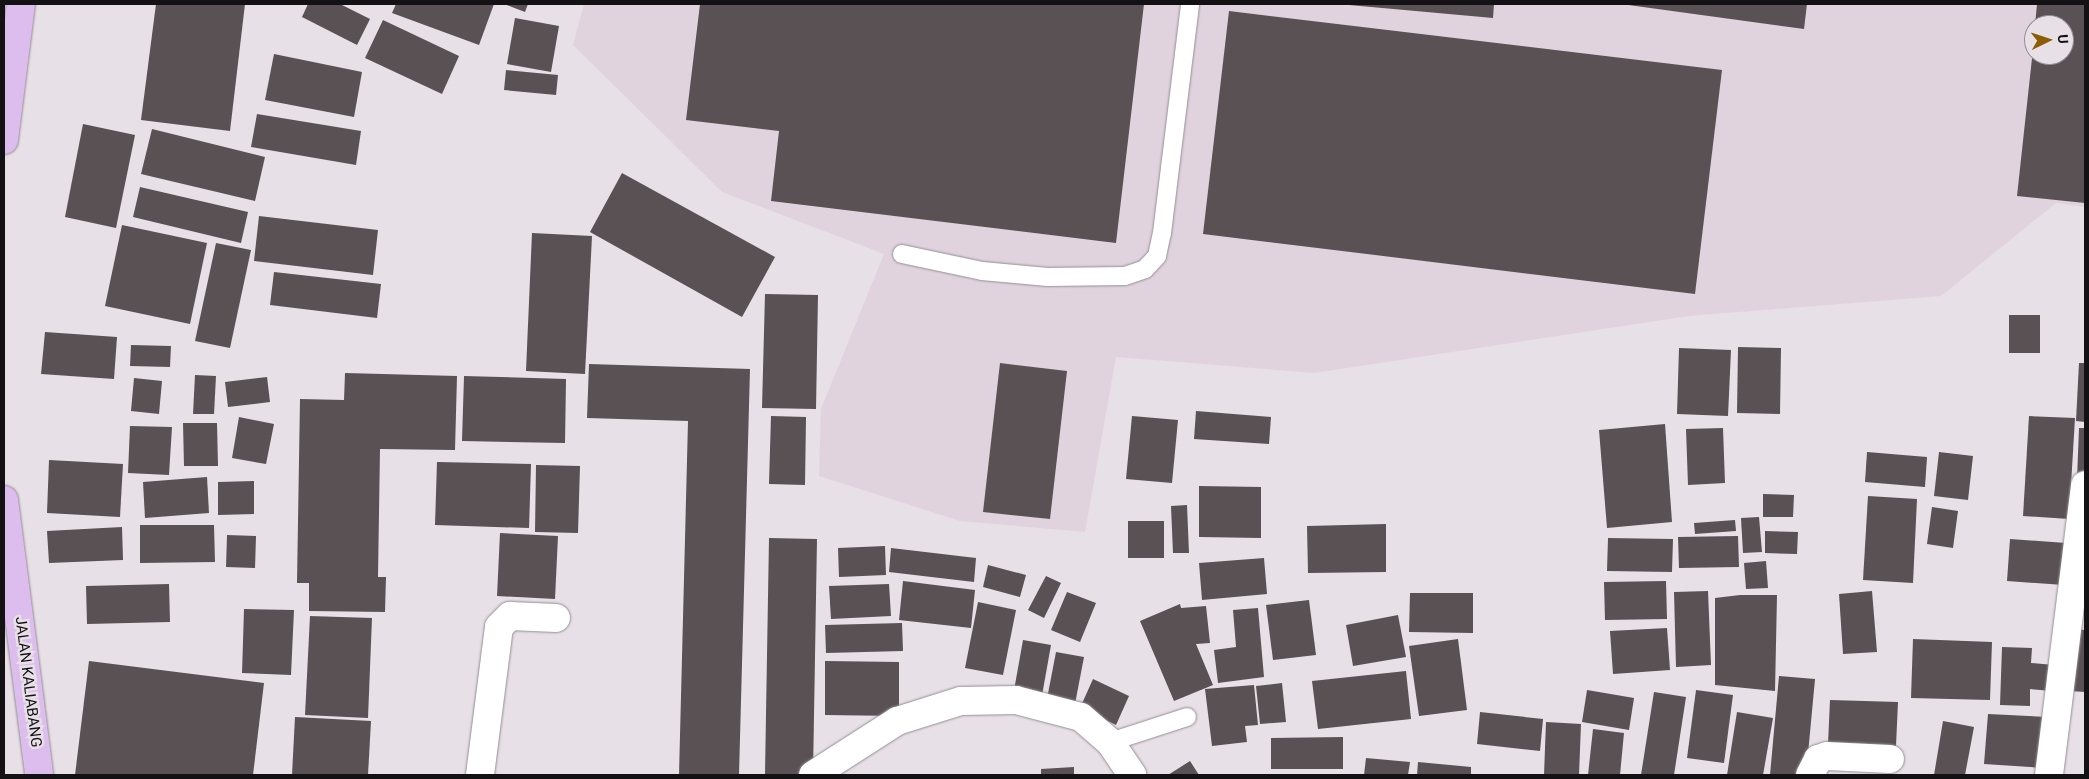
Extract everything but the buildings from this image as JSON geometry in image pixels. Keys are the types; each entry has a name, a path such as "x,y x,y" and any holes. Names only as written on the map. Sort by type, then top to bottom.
{"main road":[{"path":"4,140 8,62 21,4"},
{"name":"JALAN KALIABANG","path":"4,500 39,775"}],"street":[{"path":"2049,775 2085,485"},
{"path":"480,775 499,627 518,615 556,618"},
{"path":"813,775 897,721 961,701 1016,700 1081,718 1110,742 1132,775"},
{"path":"1810,775 1818,759 1827,756 1890,759"}],"lane":[{"path":"902,254 982,271 1048,277 1125,276 1144,269 1156,256 1162,233 1190,4"},
{"path":"1110,742 1187,717"}],"shaded area":[{"path":"584,4 2085,4 2085,207 2056,203 1941,296 1689,316 1314,373 1116,357 1085,532 960,521 819,476 821,409 884,254 722,192 573,45"}]}
